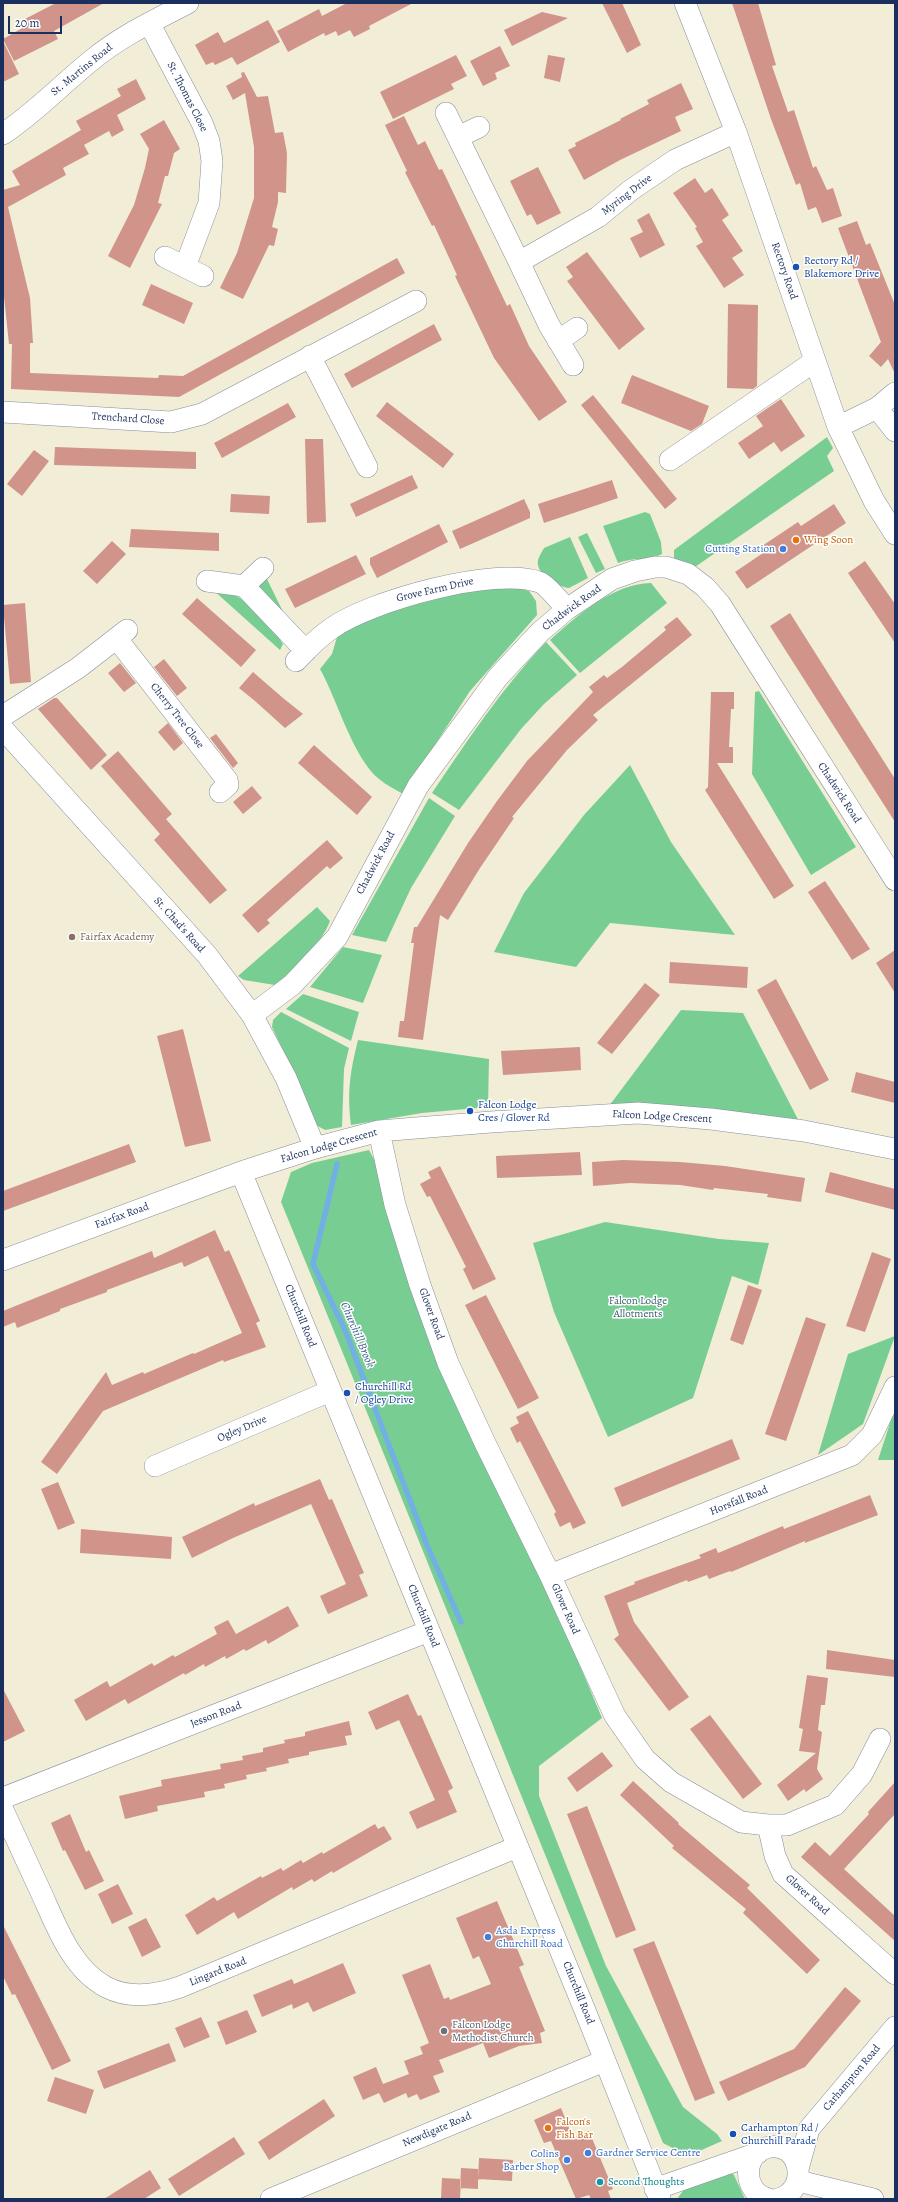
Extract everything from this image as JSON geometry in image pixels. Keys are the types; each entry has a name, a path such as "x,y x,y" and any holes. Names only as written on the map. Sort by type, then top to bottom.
{"street":[{"name":"St. Martins Road","path":"3,134 34,110 92,59 149,23 188,3"},
{"name":"Rectory Road","path":"685,3 736,132 838,427 874,501 895,534"},
{"name":"St. Thomas Close","path":"149,23 202,123 209,141 212,161 209,202 185,267"},
{"path":"446,113 558,341 573,365"},
{"path":"458,137 479,126"},
{"name":"Myring Drive","path":"519,262 598,217 631,190 675,160 736,132"},
{"path":"165,257 204,276"},
{"name":"Trenchard Close","path":"3,412 171,422 202,414 416,300"},
{"path":"558,341 577,328"},
{"path":"310,356 367,467"},
{"path":"670,460 815,361"},
{"path":"838,427 877,408 895,394"},
{"path":"877,408 895,431"},
{"name":"Chadwick Road","path":"252,1015 292,985 337,937 418,786 498,677 540,632 567,609 612,579 635,571 654,567 666,567 688,574 705,587 720,604 895,880"},
{"path":"207,581 244,586 263,568"},
{"name":"Grove Farm Drive","path":"244,586 301,656 333,628 379,604 430,589 487,579 523,579 540,582 567,609"},
{"name":"Cherry Tree Close","path":"3,716 78,668 122,634 227,780 228,785 220,792"},
{"name":"St. Chad's Road","path":"3,729 207,955 252,1015 286,1078 315,1148"},
{"name":"Falcon Lodge Crescent","path":"241,1172 315,1148 379,1131 499,1121 638,1113 711,1119 804,1131 895,1149"},
{"name":"Glover Road","path":"379,1131 395,1205 420,1285 448,1363 485,1443 550,1575 615,1716 645,1759 671,1782 698,1799 741,1822 768,1825 775,1856 783,1874 895,1974"},
{"name":"Fairfax Road","path":"3,1260 241,1172"},
{"name":"Churchill Road","path":"241,1172 586,2012 657,2194"},
{"name":"Horsfall Road","path":"550,1575 852,1454 872,1435 895,1390"},
{"name":"Ogley Drive","path":"155,1466 330,1391"},
{"name":"Jesson Road","path":"3,1798 429,1631"},
{"path":"768,1825 787,1825 835,1806 862,1774 880,1740"},
{"name":"Lingard Road","path":"3,1810 59,1932 72,1954 87,1973 106,1987 118,1992 134,1994 161,1994 180,1987 517,1847"},
{"name":"Carhampton Road","path":"657,2194 764,2150 809,2128 895,2027"},
{"name":"Newdigate Road","path":"271,2199 604,2061"},
{"name":"Carhampton Road","path":"798,2175 809,2128"},
{"path":"780,2147 795,2159 798,2175 792,2192 777,2199 755,2191 748,2179 749,2166 764,2150 780,2147"},
{"path":"798,2175 873,2199"}],"green space":[{"path":"827,437 833,448 827,456 834,471 692,569 674,562 674,550"},
{"path":"645,512 650,514 661,542 662,554 652,558 629,560 618,563 603,526"},
{"path":"587,533 605,569 596,573 578,537"},
{"path":"570,537 588,578 569,588 548,579 540,570 538,560 544,548"},
{"path":"265,575 290,626 256,583"},
{"path":"651,583 667,603 580,673 550,640 596,602 623,589"},
{"path":"512,587 529,591 536,601 537,615 470,691 403,794 379,779 361,757 353,743 320,669 332,654 337,637 344,631 385,613 444,597 478,590"},
{"path":"212,589 233,594 254,609 283,644 280,650"},
{"path":"546,642 577,675 544,704 521,729 459,810 432,793 500,696"},
{"path":"759,691 856,847 811,875 752,774 755,692"},
{"path":"630,765 671,842 735,935 610,923 576,967 494,952 524,893 584,815"},
{"path":"429,798 455,816 411,888 386,942 352,935"},
{"path":"317,907 330,921 326,930 307,956 275,985 244,980 238,976"},
{"path":"343,947 382,955 363,1003 310,987"},
{"path":"303,994 359,1012 351,1041 286,1009"},
{"path":"681,1010 743,1013 804,1131 603,1114"},
{"path":"281,1012 349,1048 344,1069 342,1127 325,1130 314,1124 302,1091 272,1027 273,1020"},
{"path":"358,1040 489,1059 488,1107 422,1113 351,1125 349,1102 350,1082"},
{"path":"369,1150 376,1163 546,1585 602,1718 539,1766 539,1796 606,1966 683,2107 717,2134 722,2141 688,2156 663,2143 281,1202 291,1172 312,1163"},
{"name":"Falcon Lodge Allotments","path":"605,1222 719,1239 769,1243 758,1285 732,1276 693,1398 608,1437 554,1312 533,1243"},
{"path":"895,1336 863,1424 818,1455 848,1354"},
{"path":"895,1415 895,1460 878,1460 892,1417"},
{"path":"729,2171 734,2175 745,2199 677,2199 685,2188"}],"building":[{"path":"56,3 104,3 54,31 58,39 14,61 3,39 26,26 23,20"},
{"path":"347,3 413,3 369,26 370,29 354,37 350,30 338,36 336,31 325,36 324,33 288,52 277,31 319,9 322,16"},
{"path":"602,3 622,3 641,45 627,53"},
{"path":"732,3 758,3 776,65 772,66 788,112 794,110 813,168 816,166 827,190 833,188 842,216 822,223 816,207 808,210 800,183 796,185 771,119"},
{"path":"542,12 568,18 512,46 504,30"},
{"path":"268,20 280,42 237,65 232,57 215,65 213,62 206,65 195,45 218,32 224,43"},
{"path":"3,41 19,74 3,82"},
{"path":"500,46 510,66 495,73 497,79 483,86 470,61"},
{"path":"456,55 467,76 451,84 454,89 393,119 380,92"},
{"path":"548,55 565,58 560,82 544,78"},
{"path":"244,72 257,97 268,96 275,133 283,132 287,153 286,193 278,192 278,202 272,227 278,229 274,246 269,245 243,299 220,288 237,253 254,198 254,147 245,93 233,100 226,86 242,77 241,73"},
{"path":"136,79 146,99 117,115 124,130 112,137 109,131 84,145 89,154 63,168 66,175 8,207 30,298 33,343 30,343 30,373 158,378 159,375 183,376 397,258 405,273 179,397 11,389 12,344 9,344 3,287 3,190 20,185 12,171 81,130 76,121 121,96 117,89"},
{"path":"681,83 693,109 675,117 681,131 620,160 584,180 568,150 576,146 575,143 621,120 620,119 649,104 647,100"},
{"path":"404,116 418,145 425,141 439,170 442,169 507,306 510,304 529,346 567,402 539,421 494,358 455,276 457,275 434,225 432,226 405,172 407,171 385,125"},
{"path":"164,120 180,149 174,153 168,176 165,176 158,203 162,204 130,268 108,256 134,205 145,168 149,149 140,134"},
{"path":"538,167 561,213 537,225 531,214 527,216 510,181"},
{"path":"695,178 705,193 712,188 729,215 722,220 743,251 732,258 744,275 724,288 696,246 703,242 695,228 697,227 673,193"},
{"path":"649,213 665,245 640,258 630,238 643,232 637,220"},
{"path":"857,221 866,245 870,243 895,305 895,374 888,359 881,367 869,356 881,342 838,228"},
{"path":"587,252 645,329 619,350 567,281 573,277 566,267"},
{"path":"151,284 193,303 184,324 142,305"},
{"path":"728,304 758,305 757,386 753,389 727,388"},
{"path":"434,324 442,340 352,388 344,374"},
{"path":"632,375 709,406 702,424 691,431 621,403"},
{"path":"593,395 677,499 665,509 581,405"},
{"path":"781,399 805,436 781,452 774,442 749,459 738,443 763,426 756,416"},
{"path":"387,402 454,454 443,468 376,416"},
{"path":"288,403 296,417 222,458 214,443"},
{"path":"305,439 323,439 326,522 307,523"},
{"path":"55,447 196,452 196,469 54,465"},
{"path":"34,450 49,461 22,496 7,484"},
{"path":"412,475 418,488 356,517 350,504"},
{"path":"612,480 618,498 544,523 538,504"},
{"path":"231,494 270,496 269,514 230,512"},
{"path":"524,499 530,512 530,518 460,549 452,531"},
{"path":"834,504 846,523 747,589 735,572 766,551 762,546 798,522 801,526"},
{"path":"439,524 448,542 377,578 370,564 370,558"},
{"path":"131,529 219,533 219,551 129,547"},
{"path":"112,541 126,554 97,584 83,571"},
{"path":"356,555 366,574 295,608 285,589"},
{"path":"865,561 895,604 895,643 848,573"},
{"path":"197,598 256,650 241,667 182,614"},
{"path":"25,603 31,682 10,684 3,605"},
{"path":"790,613 895,779 895,822 770,626"},
{"path":"677,617 692,635 593,715 598,720 567,750 512,817 514,818 480,868 448,920 440,915 423,1040 398,1037 400,1021 404,1021 414,943 411,943 414,927 417,927 468,843 527,761 593,692 589,687 604,675 607,678 622,667 666,630 664,627"},
{"path":"164,659 187,688 177,696 154,667"},
{"path":"120,663 136,683 124,692 108,673"},
{"path":"253,672 303,714 285,728 239,688"},
{"path":"711,692 734,692 734,709 731,709 729,747 733,747 733,763 717,763 794,886 774,899 705,790 708,787"},
{"path":"54,698 57,698 107,755 91,770 38,709"},
{"path":"168,723 183,743 174,751 158,732"},
{"path":"216,734 238,763 233,768 210,738"},
{"path":"314,745 372,797 357,815 298,763"},
{"path":"118,751 172,814 166,819 227,890 210,904 154,840 160,834 101,766"},
{"path":"252,786 262,798 243,814 233,802"},
{"path":"327,840 343,858 330,869 327,866 267,920 270,923 258,933 242,915"},
{"path":"825,881 870,949 852,960 808,892"},
{"path":"895,950 895,993 876,963"},
{"path":"670,962 748,967 747,988 669,983"},
{"path":"776,979 829,1080 810,1090 757,990"},
{"path":"645,983 660,995 612,1054 597,1043"},
{"path":"183,1029 211,1141 185,1147 157,1036"},
{"path":"580,1047 581,1070 503,1075 501,1051"},
{"path":"856,1072 895,1082 895,1103 851,1092"},
{"path":"129,1144 136,1162 3,1211 3,1191"},
{"path":"580,1152 582,1175 497,1178 496,1156"},
{"path":"623,1160 680,1162 725,1166 805,1178 801,1202 767,1197 768,1194 714,1188 713,1190 680,1185 630,1183 593,1186 592,1162"},
{"path":"440,1166 496,1279 473,1290 463,1269 466,1267 430,1196 427,1197 420,1184 431,1178 428,1172"},
{"path":"830,1172 895,1189 895,1210 825,1192"},
{"path":"215,1230 225,1252 229,1250 237,1268 260,1321 256,1323 266,1347 224,1362 223,1360 103,1411 57,1474 41,1462 106,1372 112,1385 143,1372 144,1374 193,1353 194,1354 242,1333 208,1256 184,1267 182,1262 107,1290 107,1292 60,1309 60,1311 17,1328 15,1322 3,1327 3,1311 152,1251 154,1258"},
{"path":"872,1252 891,1259 865,1332 846,1326"},
{"path":"748,1285 762,1290 743,1345 730,1340"},
{"path":"486,1295 539,1398 518,1409 465,1305"},
{"path":"806,1317 826,1324 786,1441 765,1434"},
{"path":"528,1411 586,1523 573,1529 570,1522 560,1527 554,1514 556,1512 520,1441 517,1443 510,1428 519,1423 516,1417"},
{"path":"732,1439 740,1459 622,1507 614,1488"},
{"path":"320,1479 329,1500 332,1499 364,1573 359,1575 368,1596 328,1614 320,1596 346,1584 311,1504 233,1538 192,1558 182,1537 254,1503 255,1506"},
{"path":"58,1482 75,1523 58,1530 41,1489"},
{"path":"870,1495 878,1515 805,1543 805,1541 731,1572 730,1571 709,1579 707,1575 688,1582 687,1580 627,1603 634,1622 689,1697 669,1711 614,1639 619,1635 604,1596 635,1584 634,1582 701,1558 699,1555 716,1548 718,1553 783,1526 784,1529"},
{"path":"81,1529 172,1537 171,1559 80,1553"},
{"path":"288,1606 299,1626 268,1644 266,1640 246,1651 244,1649 226,1659 225,1656 205,1667 204,1664 185,1675 184,1673 128,1704 125,1699 86,1721 74,1700 107,1681 110,1687 152,1663 154,1666 173,1655 175,1657 217,1634 214,1627 228,1620 236,1634"},
{"path":"827,1650 895,1660 895,1677 826,1669"},
{"path":"807,1675 828,1678 825,1705 821,1705 818,1730 822,1732 817,1769 823,1779 806,1792 804,1789 788,1801 777,1785 816,1753 799,1751 803,1729 799,1728"},
{"path":"3,1689 25,1731 3,1742"},
{"path":"408,1694 418,1716 421,1715 453,1788 448,1791 457,1812 417,1829 409,1812 435,1800 399,1720 376,1730 368,1712"},
{"path":"710,1715 762,1784 743,1799 690,1729"},
{"path":"349,1721 352,1735 345,1736 347,1745 309,1752 309,1755 288,1759 289,1763 266,1768 267,1771 246,1775 247,1779 224,1784 225,1788 204,1792 205,1797 157,1806 158,1811 125,1819 119,1796 162,1786 161,1780 221,1769 220,1764 243,1760 242,1756 263,1752 263,1748 285,1743 284,1740 305,1736 305,1732"},
{"path":"602,1752 613,1766 577,1792 567,1778"},
{"path":"633,1781 679,1823 678,1824 750,1885 747,1888 820,1960 807,1974 743,1913 746,1909 672,1848 674,1846 620,1795"},
{"path":"895,1782 895,1814 844,1869 895,1916 895,1941 801,1857 815,1842 830,1856 869,1814 868,1812"},
{"path":"587,1806 636,1930 616,1938 567,1814"},
{"path":"70,1814 86,1852 89,1850 104,1881 85,1890 65,1850 63,1851 51,1823"},
{"path":"375,1824 378,1829 384,1826 392,1839 333,1873 332,1871 314,1882 312,1879 293,1890 292,1887 238,1919 234,1912 197,1935 185,1915 214,1897 217,1901 261,1876 262,1878 281,1868 283,1871 301,1860 303,1863 322,1852 323,1854"},
{"path":"118,1884 133,1914 112,1924 98,1894"},
{"path":"497,1901 524,1965 519,1967 545,2031 540,2033 542,2043 519,2046 489,2058 483,2043 439,2060 444,2072 433,2076 440,2092 420,2100 417,2094 408,2098 406,2093 384,2103 379,2093 363,2100 353,2077 376,2067 383,2084 409,2074 404,2061 423,2054 420,2047 429,2043 402,1975 430,1964 444,1999 449,1997 450,2000 491,1984 479,1956 473,1959 456,1918"},
{"path":"146,1918 161,1947 142,1957 128,1927"},
{"path":"3,1925 71,2061 52,2070 15,1994 12,1995 3,1976"},
{"path":"654,1941 715,2093 695,2101 633,1949"},
{"path":"343,1963 356,1993 313,2012 308,2002 293,2009 292,2004 262,2017 253,1995 292,1979 294,1984"},
{"path":"845,1987 861,2001 805,2067 728,2101 719,2082 794,2049"},
{"path":"247,2010 257,2032 226,2045 217,2022"},
{"path":"201,2017 210,2037 184,2048 175,2028"},
{"path":"169,2043 176,2061 104,2089 97,2071"},
{"path":"55,2077 94,2090 86,2114 47,2101"},
{"path":"324,2099 335,2116 269,2160 258,2142"},
{"path":"561,2108 573,2138 589,2131 613,2189 608,2191 611,2199 591,2199 589,2195 576,2199 551,2141 544,2143 534,2120"},
{"path":"234,2137 245,2154 179,2196 168,2179"},
{"path":"479,2158 513,2160 512,2181 478,2179"},
{"path":"461,2168 478,2169 478,2189 460,2188"},
{"path":"150,2170 161,2188 144,2199 104,2199"},
{"path":"442,2178 461,2179 460,2199 441,2198"}],"waterway":[{"name":"Churchill Brook","path":"337,1164 313,1264 345,1330 427,1545 461,1622"}],"place":[{"name":"Rectory Rd / Blakemore Drive","path":"796,267"},
{"name":"Wing Soon","path":"796,540"},
{"name":"Cutting Station","path":"783,549"},
{"name":"Fairfax Academy","path":"72,937"},
{"name":"Falcon Lodge Cres / Glover Rd","path":"470,1111"},
{"name":"Churchill Rd / Ogley Drive","path":"347,1393"},
{"name":"Asda Express Churchill Road","path":"488,1937"},
{"name":"Falcon Lodge Methodist Church","path":"444,2031"},
{"name":"Falcon's Fish Bar","path":"548,2128"},
{"name":"Carhampton Rd / Churchill Parade","path":"733,2134"},
{"name":"Gardner Service Centre","path":"588,2153"},
{"name":"Colins Barber Shop","path":"567,2160"},
{"name":"Second Thoughts","path":"600,2182"}]}
